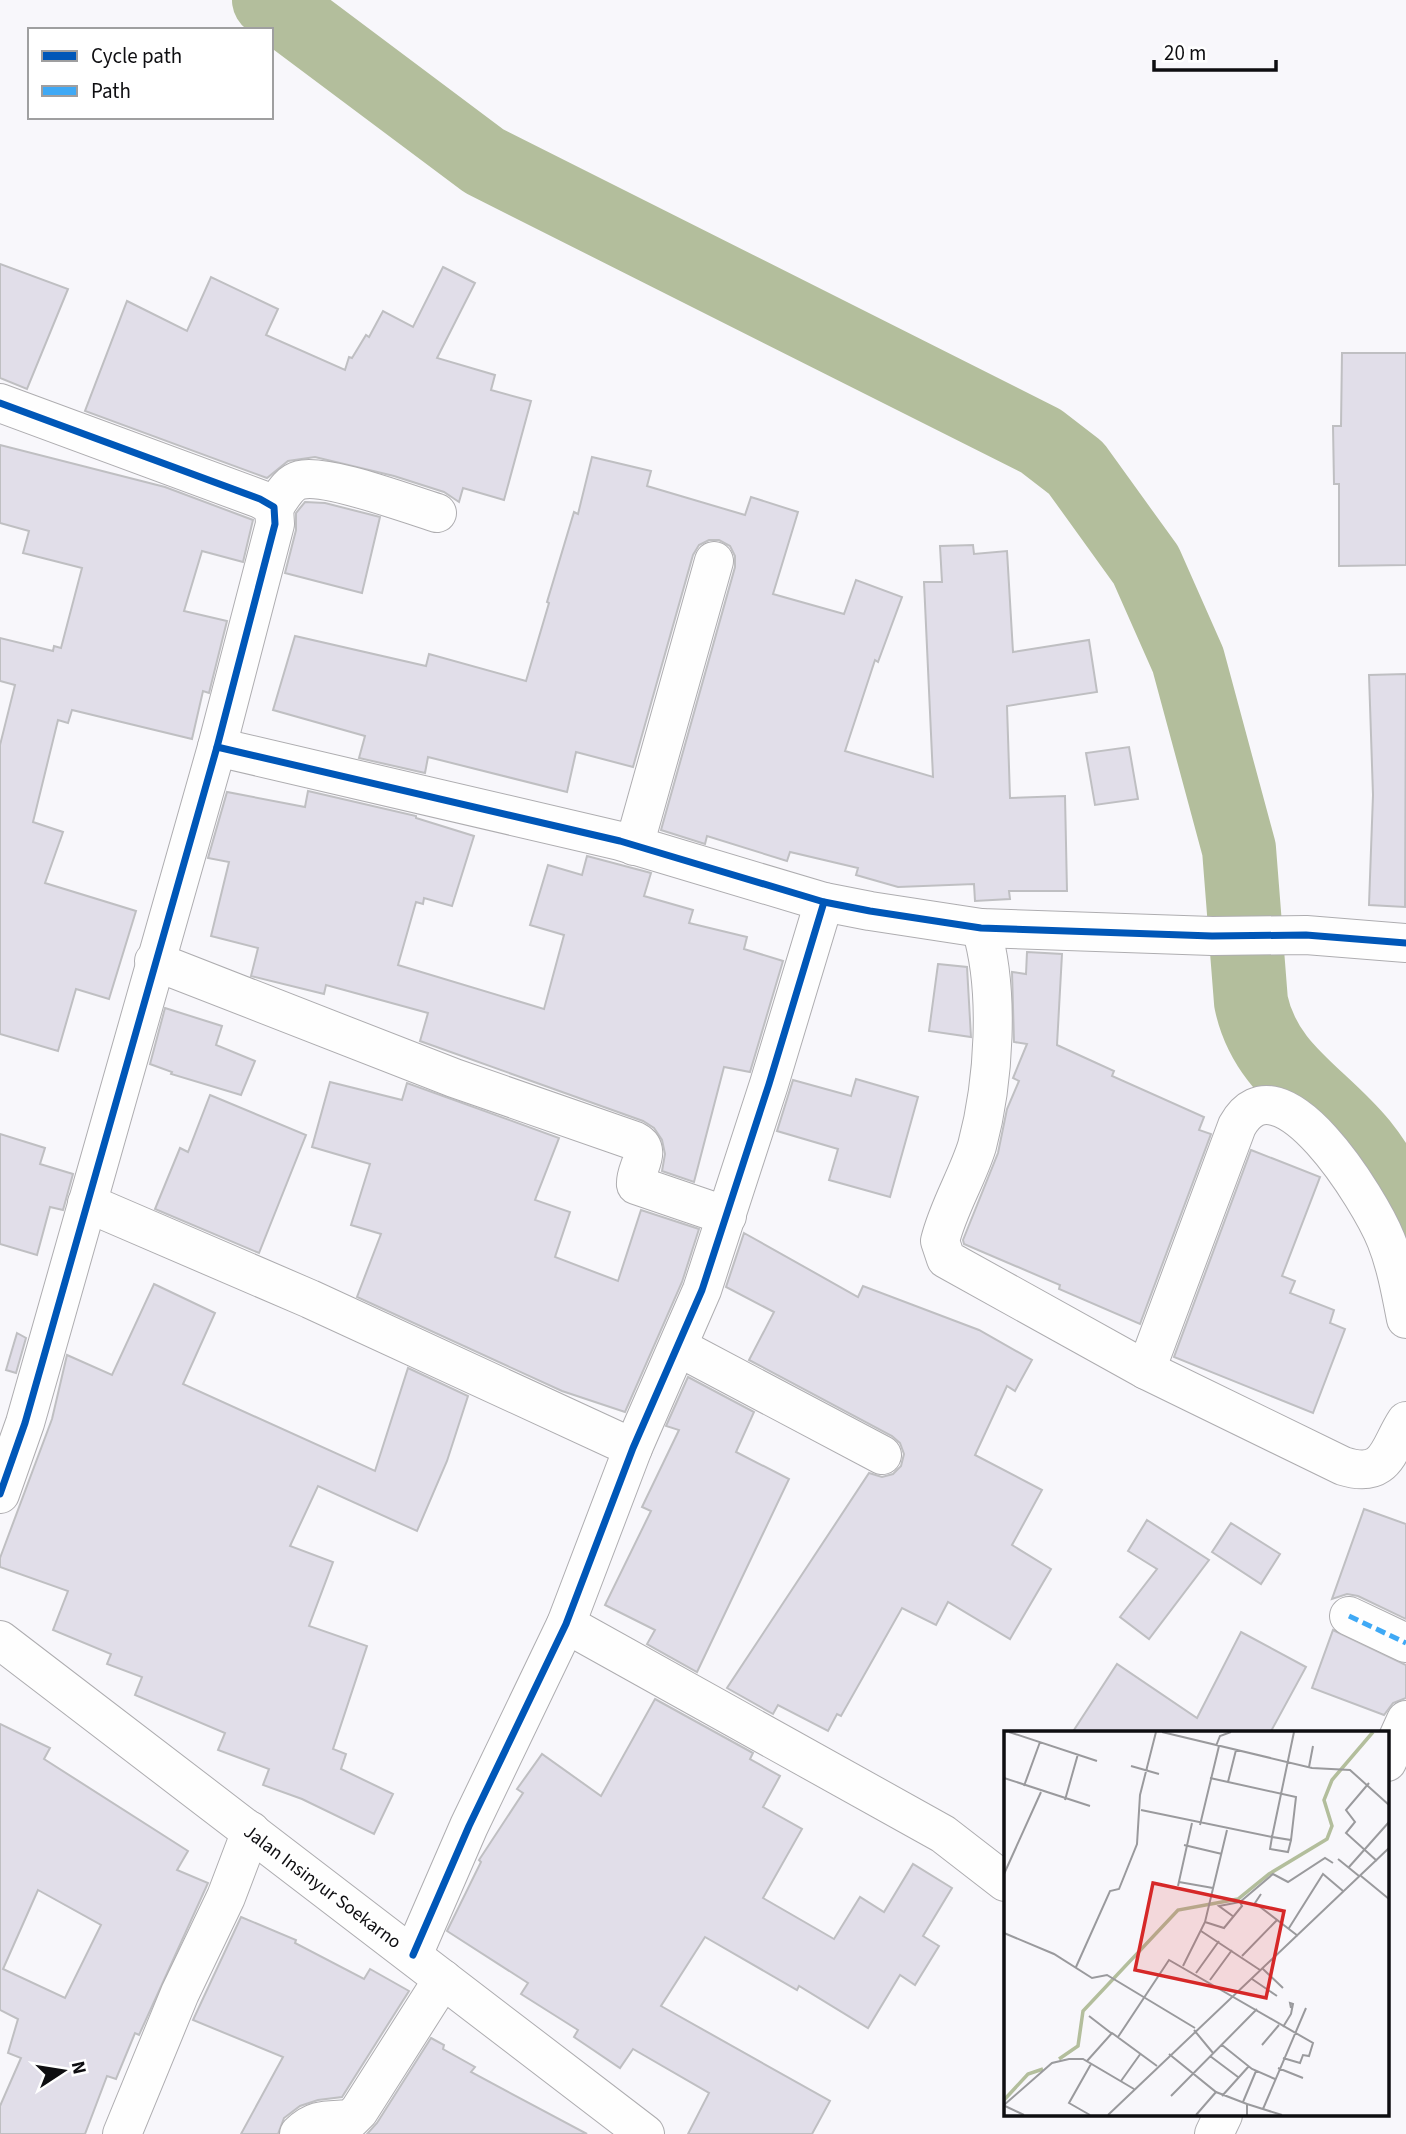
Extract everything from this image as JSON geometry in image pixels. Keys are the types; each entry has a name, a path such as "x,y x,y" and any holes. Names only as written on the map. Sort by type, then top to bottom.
{"street":[{"path":"0,403 260,499 274,507"},
{"path":"0,1494 25,1423 217,747 275,524 274,507 291,484 302,479 334,483 437,513"},
{"path":"634,846 714,561"},
{"path":"217,747 634,846 824,902 981,928 1212,936 1306,935 1406,943"},
{"path":"413,1955 469,1826 566,1624 633,1448 678,1347 727,1216 824,902"},
{"path":"981,928 990,984 990,1071 976,1146 940,1241 943,1254 1146,1370 1355,1469 1379,1465 1388,1458 1406,1421 1406,1409"},
{"path":"155,961 454,1078 635,1141 642,1145 645,1152 635,1180 636,1185 727,1216"},
{"path":"1146,1370 1237,1126 1244,1114 1263,1104 1272,1103 1296,1116 1334,1154 1362,1195 1386,1240 1406,1319"},
{"path":"87,1203 310,1299 633,1448"},
{"path":"678,1347 881,1455"},
{"path":"1349,1616 1406,1643"},
{"path":"566,1624 943,1834 1004,1881"},
{"name":"Jalan Insinyur Soekarno","path":"0,1640 645,2134"},
{"path":"1388,1760 1406,1720"},
{"path":"122,2134 180,1993 226,1896 251,1831"},
{"path":"299,2134 309,2124 322,2118 351,2119 359,2111 443,1979"},
{"path":"1214,2134 1223,2116"}],"building":[{"path":"0,264 68,289 27,389 0,378"},
{"path":"443,267 475,283 437,358 495,375 491,390 531,401 504,500 463,488 459,502 444,492 394,476 315,457 288,461 267,478 85,411 127,301 187,331 211,277 278,309 266,335 345,370 349,357 352,358 366,335 369,337 383,311 413,327"},
{"path":"1342,353 1406,353 1406,565 1339,566 1339,484 1334,484 1333,426 1341,426"},
{"path":"0,445 165,487 253,520 243,562 202,551 184,611 227,621 209,693 203,691 192,739 72,710 68,723 58,720 33,822 63,832 45,883 136,911 109,999 76,989 58,1051 0,1034 0,745 15,685 0,681 0,638 53,651 54,646 61,648 82,568 23,553 29,531 0,523"},
{"path":"592,457 651,471 647,486 745,515 751,497 798,512 773,594 844,614 856,580 902,597 878,662 875,660 845,751 933,777 924,582 942,582 940,546 973,545 974,554 1007,551 1013,652 1089,640 1097,692 1007,706 1010,798 1065,796 1067,891 1009,891 1010,899 975,901 974,884 898,887 856,875 858,868 790,852 787,861 707,836 705,844 661,830 735,567 735,556 730,546 719,540 709,540 699,545 693,555 633,767 576,752 567,792 428,757 425,773 359,758 365,736 273,710 295,636 426,666 429,654 526,681 574,512 578,514"},
{"path":"305,502 325,503 380,517 362,593 285,573 296,530 296,513"},
{"path":"1406,674 1405,907 1369,905 1373,795 1369,675"},
{"path":"1129,747 1138,799 1095,805 1086,753"},
{"path":"308,791 416,816 474,836 452,906 424,898 423,904 416,902 398,965 544,1009 564,935 530,925 548,865 582,875 587,856 651,873 644,896 693,910 689,923 747,937 744,949 783,961 750,1072 724,1067 694,1182 662,1171 665,1154 662,1140 654,1128 643,1121 420,1041 428,1013 326,985 324,994 251,976 258,948 211,936 229,862 208,858 227,792 305,807"},
{"path":"1027,952 1062,954 1057,1045 1114,1071 1112,1076 1204,1117 1199,1130 1211,1134 1140,1324 1059,1289 1060,1285 964,1244 963,1240 998,1153 1007,1109 1019,1081 1013,1078 1027,1044 1014,1042 1012,972 1026,974"},
{"path":"938,964 967,967 971,1037 929,1031"},
{"path":"165,1008 222,1026 216,1045 255,1061 241,1095 171,1074 172,1072 150,1064"},
{"path":"856,1079 918,1097 890,1197 829,1180 838,1149 777,1131 793,1080 851,1096"},
{"path":"330,1082 402,1100 407,1083 559,1138 535,1200 570,1212 555,1257 618,1281 641,1210 699,1229 682,1282 625,1412 562,1391 357,1297 381,1234 351,1225 370,1164 312,1147"},
{"path":"210,1095 306,1135 259,1253 155,1209 180,1148 188,1152"},
{"path":"0,1134 45,1148 40,1164 73,1174 63,1210 50,1207 37,1255 0,1244"},
{"path":"1251,1150 1320,1177 1282,1276 1295,1281 1290,1293 1334,1310 1330,1323 1345,1329 1313,1413 1174,1357"},
{"path":"744,1233 858,1297 863,1286 979,1330 1032,1360 1015,1391 1007,1386 975,1455 1042,1490 1012,1545 1051,1569 1010,1639 948,1602 936,1625 902,1608 841,1716 837,1714 828,1731 778,1705 773,1714 727,1688 869,1473 882,1477 893,1474 901,1466 904,1454 900,1443 892,1436 749,1360 774,1312 726,1287"},
{"path":"154,1284 215,1313 183,1384 375,1471 408,1368 468,1396 447,1461 417,1531 318,1486 290,1546 333,1562 309,1626 367,1646 333,1749 346,1754 341,1769 393,1794 374,1834 302,1799 263,1785 269,1769 218,1750 225,1733 135,1695 142,1677 107,1664 111,1654 53,1630 68,1591 0,1567 0,1558 52,1419 67,1355 112,1375"},
{"path":"17,1333 26,1338 16,1373 6,1370"},
{"path":"688,1377 754,1412 736,1452 789,1479 697,1672 647,1644 655,1630 605,1605 651,1511 642,1507 679,1430 666,1426"},
{"path":"1364,1509 1406,1524 1406,1619 1358,1596 1347,1594 1332,1599"},
{"path":"1147,1520 1209,1560 1149,1639 1120,1617 1157,1569 1128,1551"},
{"path":"1231,1523 1280,1554 1261,1584 1212,1552"},
{"path":"1333,1630 1406,1665 1406,1698 1393,1703 1384,1715 1312,1688"},
{"path":"1241,1632 1306,1667 1271,1731 1073,1731 1117,1664 1197,1718"},
{"path":"655,1699 753,1753 750,1759 780,1776 763,1807 802,1829 763,1898 834,1939 860,1897 884,1912 913,1864 952,1888 923,1936 939,1946 915,1985 900,1975 868,2028 799,1986 797,1990 705,1937 661,2006 830,2101 812,2134 688,2134 709,2093 633,2049 620,2068 574,2037 578,2030 521,1994 528,1983 447,1931 481,1862 479,1860 523,1793 517,1789 542,1754 601,1796"},
{"path":"0,1724 50,1748 44,1759 188,1851 177,1870 208,1883 139,2035 135,2033 116,2079 107,2076 85,2134 0,2134 0,2106 21,2058 8,2053 18,2019 0,2010","holes":["38,1890 101,1925 65,1998 3,1969"]},
{"path":"241,1917 296,1940 295,1943 364,1979 370,1969 409,1991 342,2097 300,2106 284,2118 278,2134 241,2134 283,2057 193,2020"},
{"path":"431,2038 444,2045 443,2049 475,2067 471,2072 587,2134 367,2134 377,2123"}],"waterway":[{"path":"269,0 484,161 1041,441 1076,468 1146,565 1188,660 1239,849 1251,1002 1258,1025 1268,1046 1281,1063 1361,1144 1382,1174 1406,1229"}],"marked path":[{"path":"1349,1616 1406,1643"}],"cycle path":[{"path":"0,403 260,499 274,507 275,524 217,747 25,1423 0,1494"},
{"path":"217,747 620,841 824,902 870,911 981,928 1212,936 1306,935 1406,943"},
{"path":"413,1955 469,1826 566,1624 633,1448 702,1290 769,1084 824,902"}]}
